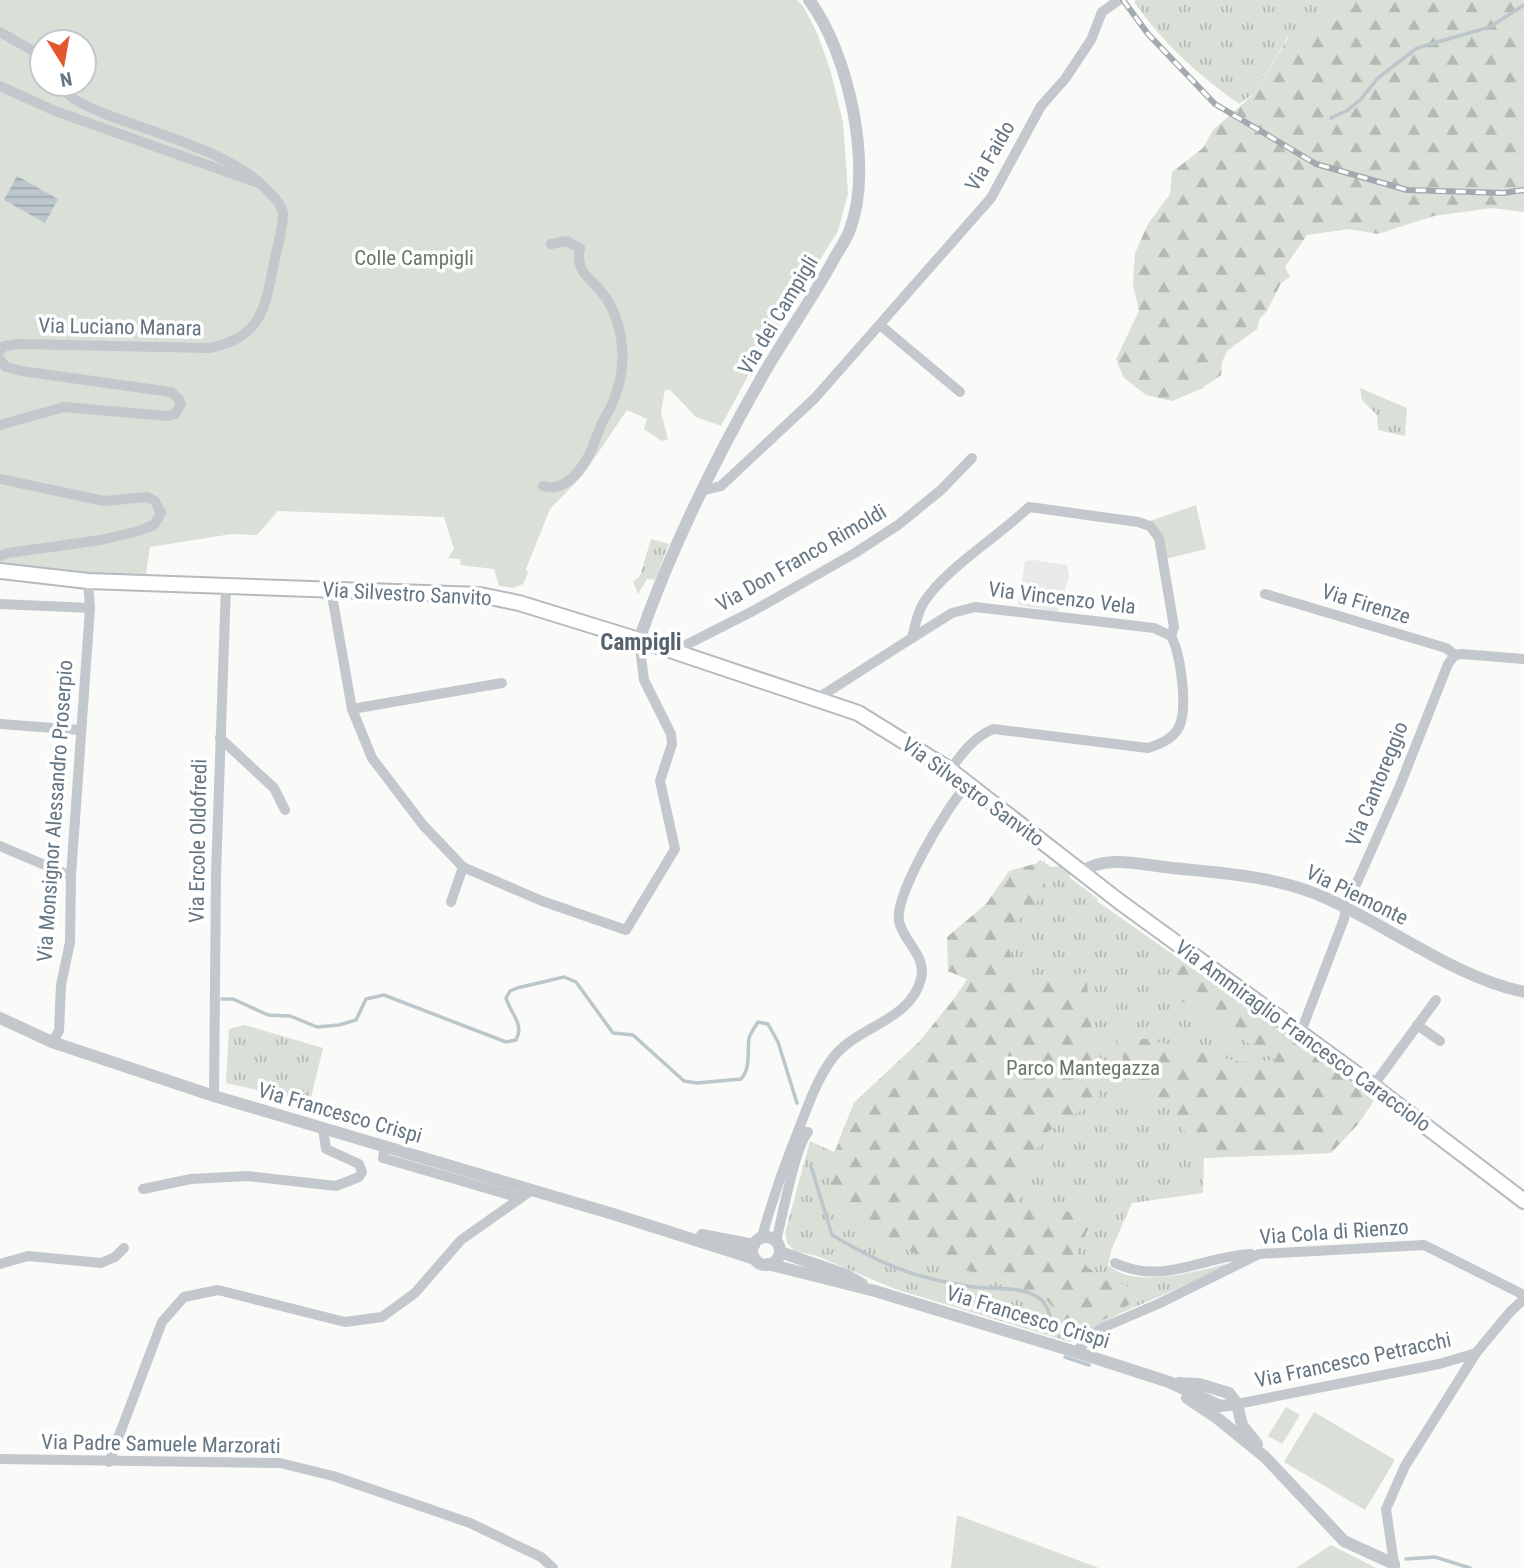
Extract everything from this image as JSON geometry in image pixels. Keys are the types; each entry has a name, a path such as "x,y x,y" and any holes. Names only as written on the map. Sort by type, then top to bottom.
{"main road":[{"name":"Via Silvestro Sanvito","path":"0,571 88,581 480,595 519,603 674,651 858,713 950,770 1082,872"},
{"name":"Via Ammiraglio Francesco Caracciolo","path":"1082,872 1524,1201"}],"street":[{"name":"Via dei Campigli","path":"639,640 701,491 764,374 822,282 851,229 858,193 856,116 834,44 818,11 809,0"},
{"name":"Via Faido","path":"701,491 721,486 815,398 992,197 1041,106 1065,79 1091,40 1102,12 1119,0"},
{"path":"0,32 28,48"},
{"path":"0,86 55,111 265,186"},
{"name":"Via Luciano Manara","path":"0,351 4,346 18,344 210,348 237,340 265,308 283,219 279,202 265,186 245,170 226,160 73,98"},
{"path":"543,486 551,489 563,486 579,472 592,450 619,387 623,362 620,329 608,301 580,269 580,247 566,241 551,244"},
{"path":"880,325 960,392"},
{"path":"0,360 6,367 21,371 171,392 181,404 175,414 168,416 64,407 0,425"},
{"name":"Via Don Franco Rimoldi","path":"674,651 752,611 898,525 941,490 972,458"},
{"path":"0,479 104,501 148,497 155,501 160,513 154,525 131,533 0,556"},
{"name":"Via Vincenzo Vela","path":"912,638 915,621 923,603 938,584 1029,507 1150,526 1159,538 1174,627 1171,636"},
{"name":"Via Monsignor Alessandro Proserpio","path":"52,1042 59,1031 61,985 69,942 80,730 90,608 88,581"},
{"name":"Via Ercole Oldofredi","path":"214,1096 216,874 226,586"},
{"path":"331,590 352,709 372,758 424,825 463,867 542,901 626,930 675,849 660,781 672,744 671,734 644,681 639,640"},
{"name":"Via Firenze","path":"1265,594 1446,648 1455,654"},
{"path":"0,604 90,608"},
{"name":"Via Vincenzo Vela","path":"818,698 952,612 975,607 1154,628 1171,636 1181,659 1182,714 1179,727 1171,737 1148,748 993,729 967,746 950,770"},
{"path":"1455,654 1524,659"},
{"name":"Via Cantoreggio","path":"1300,1034 1344,919 1346,907 1399,788 1440,680 1455,654"},
{"path":"352,709 502,683"},
{"path":"0,724 80,730"},
{"path":"220,738 274,788 285,810"},
{"path":"803,1132 780,1174 758,1241 752,1250 761,1262 774,1262 816,1085 845,1045 897,1013 915,994 921,978 921,960 901,927 899,907 944,812 967,785"},
{"path":"0,846 71,876"},
{"name":"Via Piemonte","path":"1082,872 1090,865 1105,862 1257,877 1293,884 1346,907 1474,975 1496,985 1523,990"},
{"path":"451,902 463,867"},
{"path":"1373,1086 1436,1000"},
{"name":"Via Francesco Crispi","path":"0,1018 52,1042 214,1096 532,1190 761,1262 875,1291 1168,1382 1199,1384 1224,1391 1232,1396 1237,1404 1242,1425 1265,1457 1344,1541 1394,1566"},
{"path":"1417,1025 1440,1041"},
{"path":"143,1189 191,1179 247,1176 336,1186 359,1177 362,1172 359,1164 326,1149 323,1129"},
{"path":"385,1146 383,1158 520,1198"},
{"path":"109,1462 162,1322 184,1297 218,1290 345,1322 382,1317 415,1293 461,1240 532,1190"},
{"name":"Via Francesco Crispi","path":"673,1233 758,1241"},
{"path":"758,1241 770,1237 778,1247"},
{"name":"Via Cola di Rienzo","path":"1076,1352 1102,1328 1158,1304 1259,1254 1424,1245 1524,1297"},
{"name":"Via Francesco Crispi","path":"778,1247 846,1275 875,1291"},
{"path":"0,1264 28,1256 101,1263 115,1257 124,1248"},
{"path":"1115,1263 1125,1268 1167,1273 1232,1257 1259,1254"},
{"path":"1394,1566 1386,1509 1405,1466 1476,1353 1524,1297"},
{"name":"Via Francesco Petracchi","path":"1237,1404 1438,1364 1476,1353"},
{"name":"Via Francesco Crispi","path":"1168,1382 1265,1457"},
{"name":"Via Padre Samuele Marzorati","path":"0,1460 280,1463 333,1476 470,1522 541,1557 553,1568"}],"shaded area":[{"path":"17,176 58,199 45,223 4,200"},
{"path":"1025,561 1067,565 1069,576 1058,612 1018,605"}],"green space":[{"name":"Colle Campigli","path":"0,0 797,0 803,6 817,33 830,69 843,122 848,193 838,231 755,363 721,426 696,417 670,390 665,390 661,412 668,439 662,441 644,429 647,419 627,410 583,475 550,509 526,569 528,573 523,584 513,588 499,586 494,569 460,565 461,559 448,558 454,549 444,517 278,511 257,535 232,534 150,547 146,574 42,573 0,567"},
{"path":"1331,0 1331,10 1319,36 1288,36 1255,93 1239,104 1209,82 1169,45 1134,2"},
{"path":"1331,0 1524,0 1524,212 1492,208 1434,216 1378,234 1348,229 1307,235 1285,267 1290,277 1281,283 1267,311 1260,318 1257,329 1227,351 1222,362 1221,375 1201,389 1172,401 1146,395 1124,378 1116,359 1139,311 1133,285 1135,253 1148,224 1170,194 1172,172 1203,148 1213,130 1255,93 1289,36 1319,36 1331,10"},
{"path":"1360,388 1407,408 1405,436 1378,430 1377,415 1362,400"},
{"path":"1196,505 1206,549 1166,559 1150,521"},
{"path":"651,539 669,544 655,580 647,579 638,594 633,582 640,576"},
{"name":"Parco Mantegazza","path":"1040,860 1051,867 1060,866 1071,874 1069,877 1098,899 1097,901 1371,1094 1373,1102 1358,1124 1331,1153 1204,1158 1203,1193 1132,1203 1112,1248 1108,1265 1121,1273 1136,1277 1172,1276 1240,1261 1119,1314 1070,1342 895,1289 817,1256 795,1251 787,1243 785,1233 810,1141 834,1152 854,1103 919,1042 964,986 967,979 948,971 956,940"},
{"path":"1045,861 1045,894 1004,935 1019,980 1086,973 1098,1099 1046,1133 1028,1165 1017,1207 1095,1214 1077,1253 1088,1268 1145,1295 1078,1335 1043,1296 912,1252 858,1229 835,1194 829,1169 854,1103 919,1042 967,979 948,971 947,937 986,904 1009,871"},
{"path":"1176,957 1371,1094 1373,1102 1358,1124 1331,1153 1203,1158 1167,1106 1138,1102 1116,1038 1147,1039 1240,1062 1275,1060 1175,997"},
{"path":"245,1025 323,1048 310,1102 226,1083 229,1029"},
{"path":"1286,1407 1300,1415 1282,1444 1268,1436"},
{"path":"1314,1412 1395,1460 1365,1510 1284,1462"},
{"path":"957,1515 1099,1568 951,1568"},
{"path":"1331,1545 1376,1568 1296,1568"}],"waterway":[{"path":"1331,118 1348,110 1378,78 1417,48 1490,27 1524,5"},
{"path":"222,999 233,999 268,1015 290,1016 317,1027 356,1020 366,999 384,995 506,1042 516,1040 519,1029 506,998 510,991 564,977 576,982 613,1033 633,1035 684,1081 697,1083 741,1079 747,1065 749,1038 758,1022 768,1024 778,1042 797,1103"},
{"path":"811,1166 832,1235 881,1262 913,1274 967,1286 1019,1290 1036,1296 1046,1306 1053,1328"},
{"path":"1065,1357 1089,1365"},
{"path":"1406,1559 1435,1557 1470,1568"}],"railway":[{"path":"1123,0 1148,34 1215,104 1316,164 1407,190 1503,193 1524,190"}],"district":[{"name":"Campigli","path":"641,642"}]}
